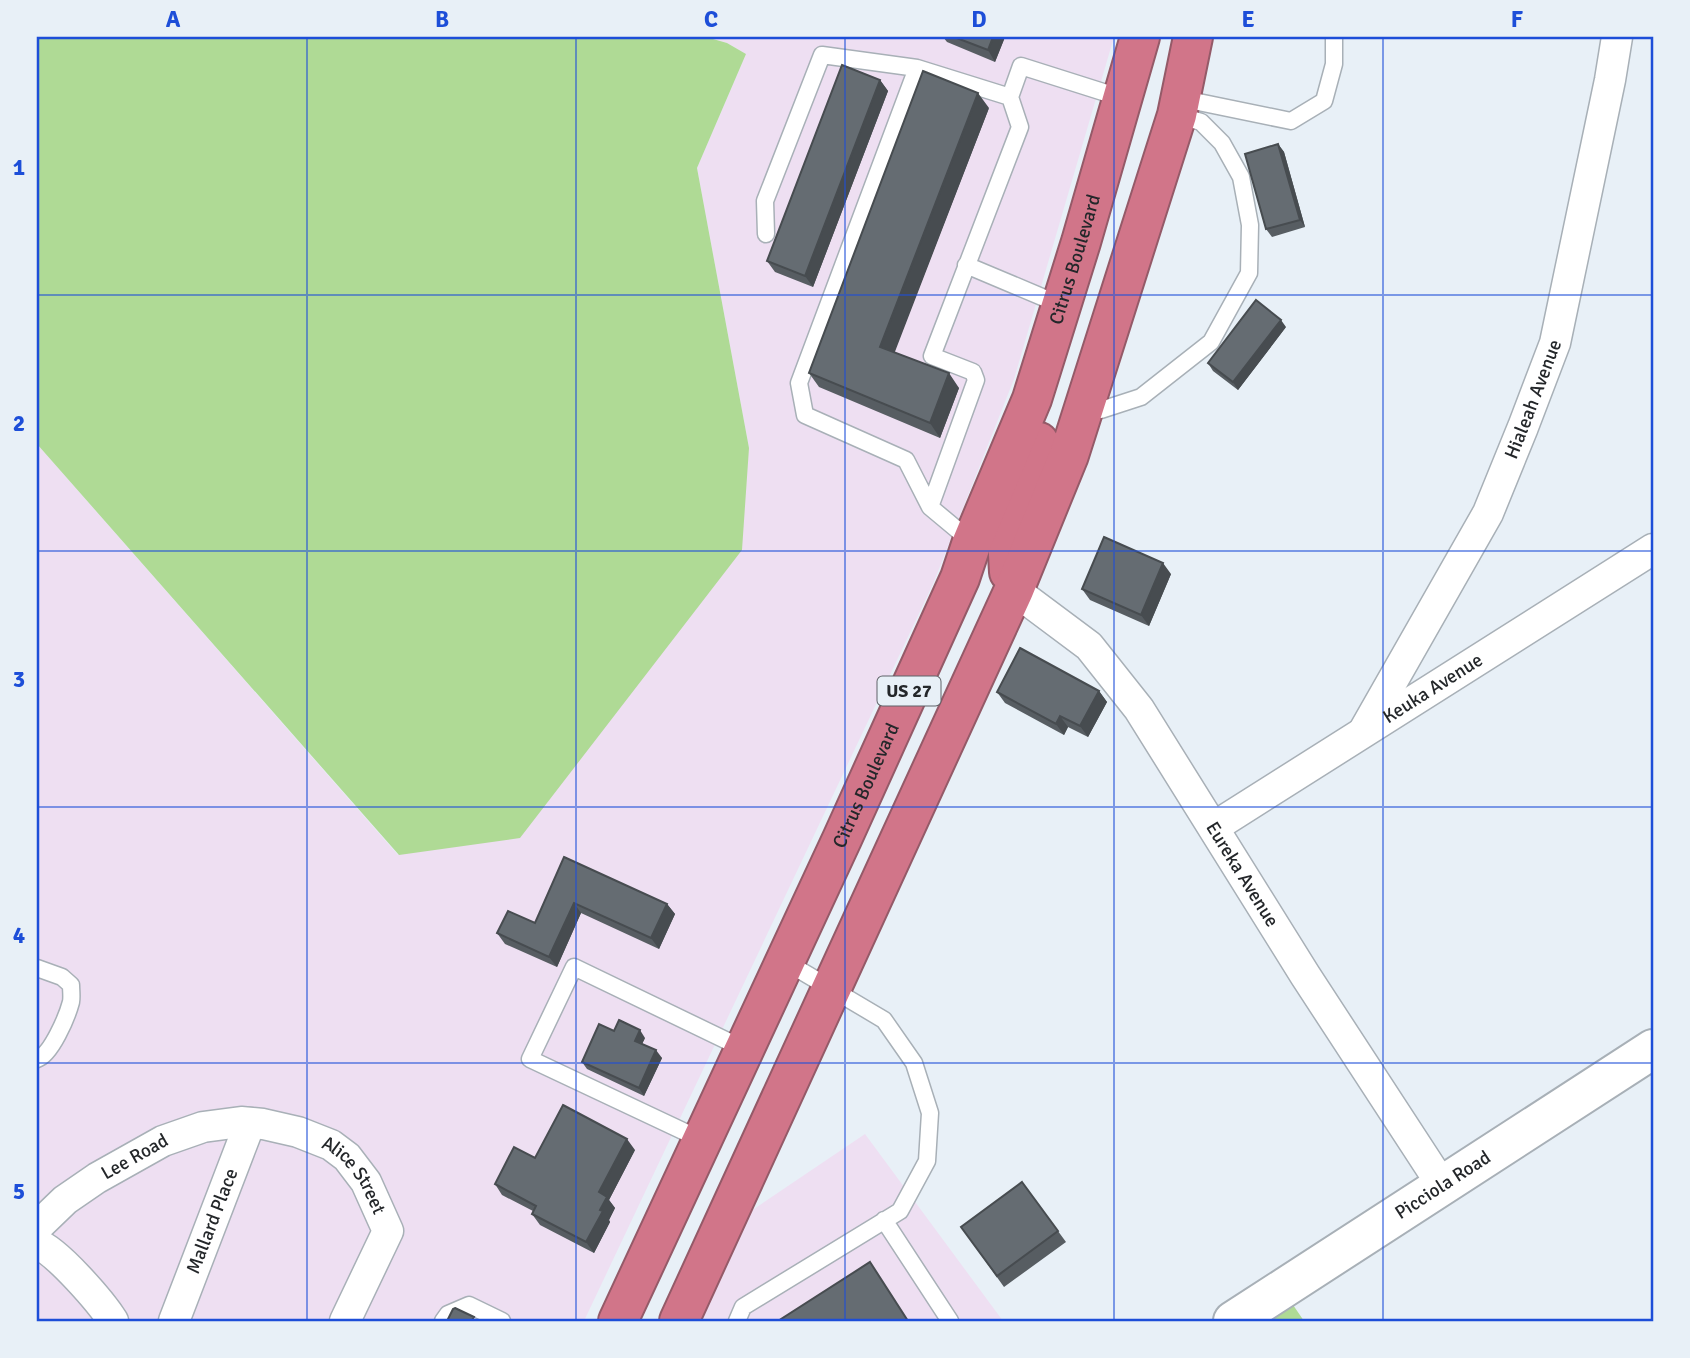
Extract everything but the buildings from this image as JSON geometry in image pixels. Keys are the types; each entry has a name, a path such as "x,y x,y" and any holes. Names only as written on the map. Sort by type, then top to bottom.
{"highway":[{"name":"Citrus Boulevard","path":"618,1321 687,1133 729,1042 786,962 960,579 972,542 1032,398 1082,242 1140,37"},
{"name":"US 27","path":"680,1321 1014,590 1069,455 1178,107 1193,37"},
{"path":"1014,590 1008,566 1007,537 1073,339 1082,242"},
{"path":"880,885 915,761 968,645 981,604 972,542"}],"street":[{"name":"Hialeah Avenue","path":"1365,729 1488,513 1555,343 1617,37"},
{"name":"Keuka Avenue","path":"1214,827 1653,549"},
{"name":"Eureka Avenue","path":"1014,590 1089,646 1139,709 1442,1185"},
{"name":"Picciola Road","path":"1257,1315 1442,1185 1653,1049"},
{"name":"Lee Road","path":"37,1227 75,1192 163,1141 203,1127 250,1123"},
{"name":"Mallard Place","path":"174,1321 250,1123"},
{"name":"Alice Street","path":"250,1123 298,1132 331,1145 347,1157 366,1182 388,1231 345,1321"},
{"path":"37,1244 46,1247 87,1288 113,1321"}],"lane":[{"path":"1178,107 1291,121 1324,101 1334,64 1334,37"},
{"path":"766,234 765,201 822,55 917,68 1010,97"},
{"path":"930,507 976,380 973,372 932,356 1020,127 1010,97 1021,66 1124,99"},
{"path":"917,68 799,383 805,415 906,460 930,507 972,542"},
{"path":"1086,407 1101,410 1142,397 1211,342 1249,273 1250,225 1241,177 1222,143 1201,122 1178,107"},
{"path":"966,265 1062,306"},
{"path":"737,1321 743,1307 900,1211 927,1161 930,1113 914,1063 884,1020 786,962"},
{"path":"687,1133 530,1059 574,967 729,1042"},
{"path":"37,968 62,977 71,985 72,1000 51,1048 44,1057 37,1059"},
{"path":"884,1220 950,1321"},
{"path":"443,1321 448,1314 469,1305 502,1321"}],"shaded area":[{"path":"706,37 1114,37 1014,379 933,584 584,1321 37,1321 37,444 398,855 749,448 697,168 746,54 727,43"},
{"path":"865,1134 1003,1321 695,1321 742,1217"}],"green space":[{"path":"37,37 706,37 727,43 746,54 697,168 749,448 742,550 520,838 399,855 37,444"},
{"path":"1291,1302 1304,1321 1262,1321"}]}
